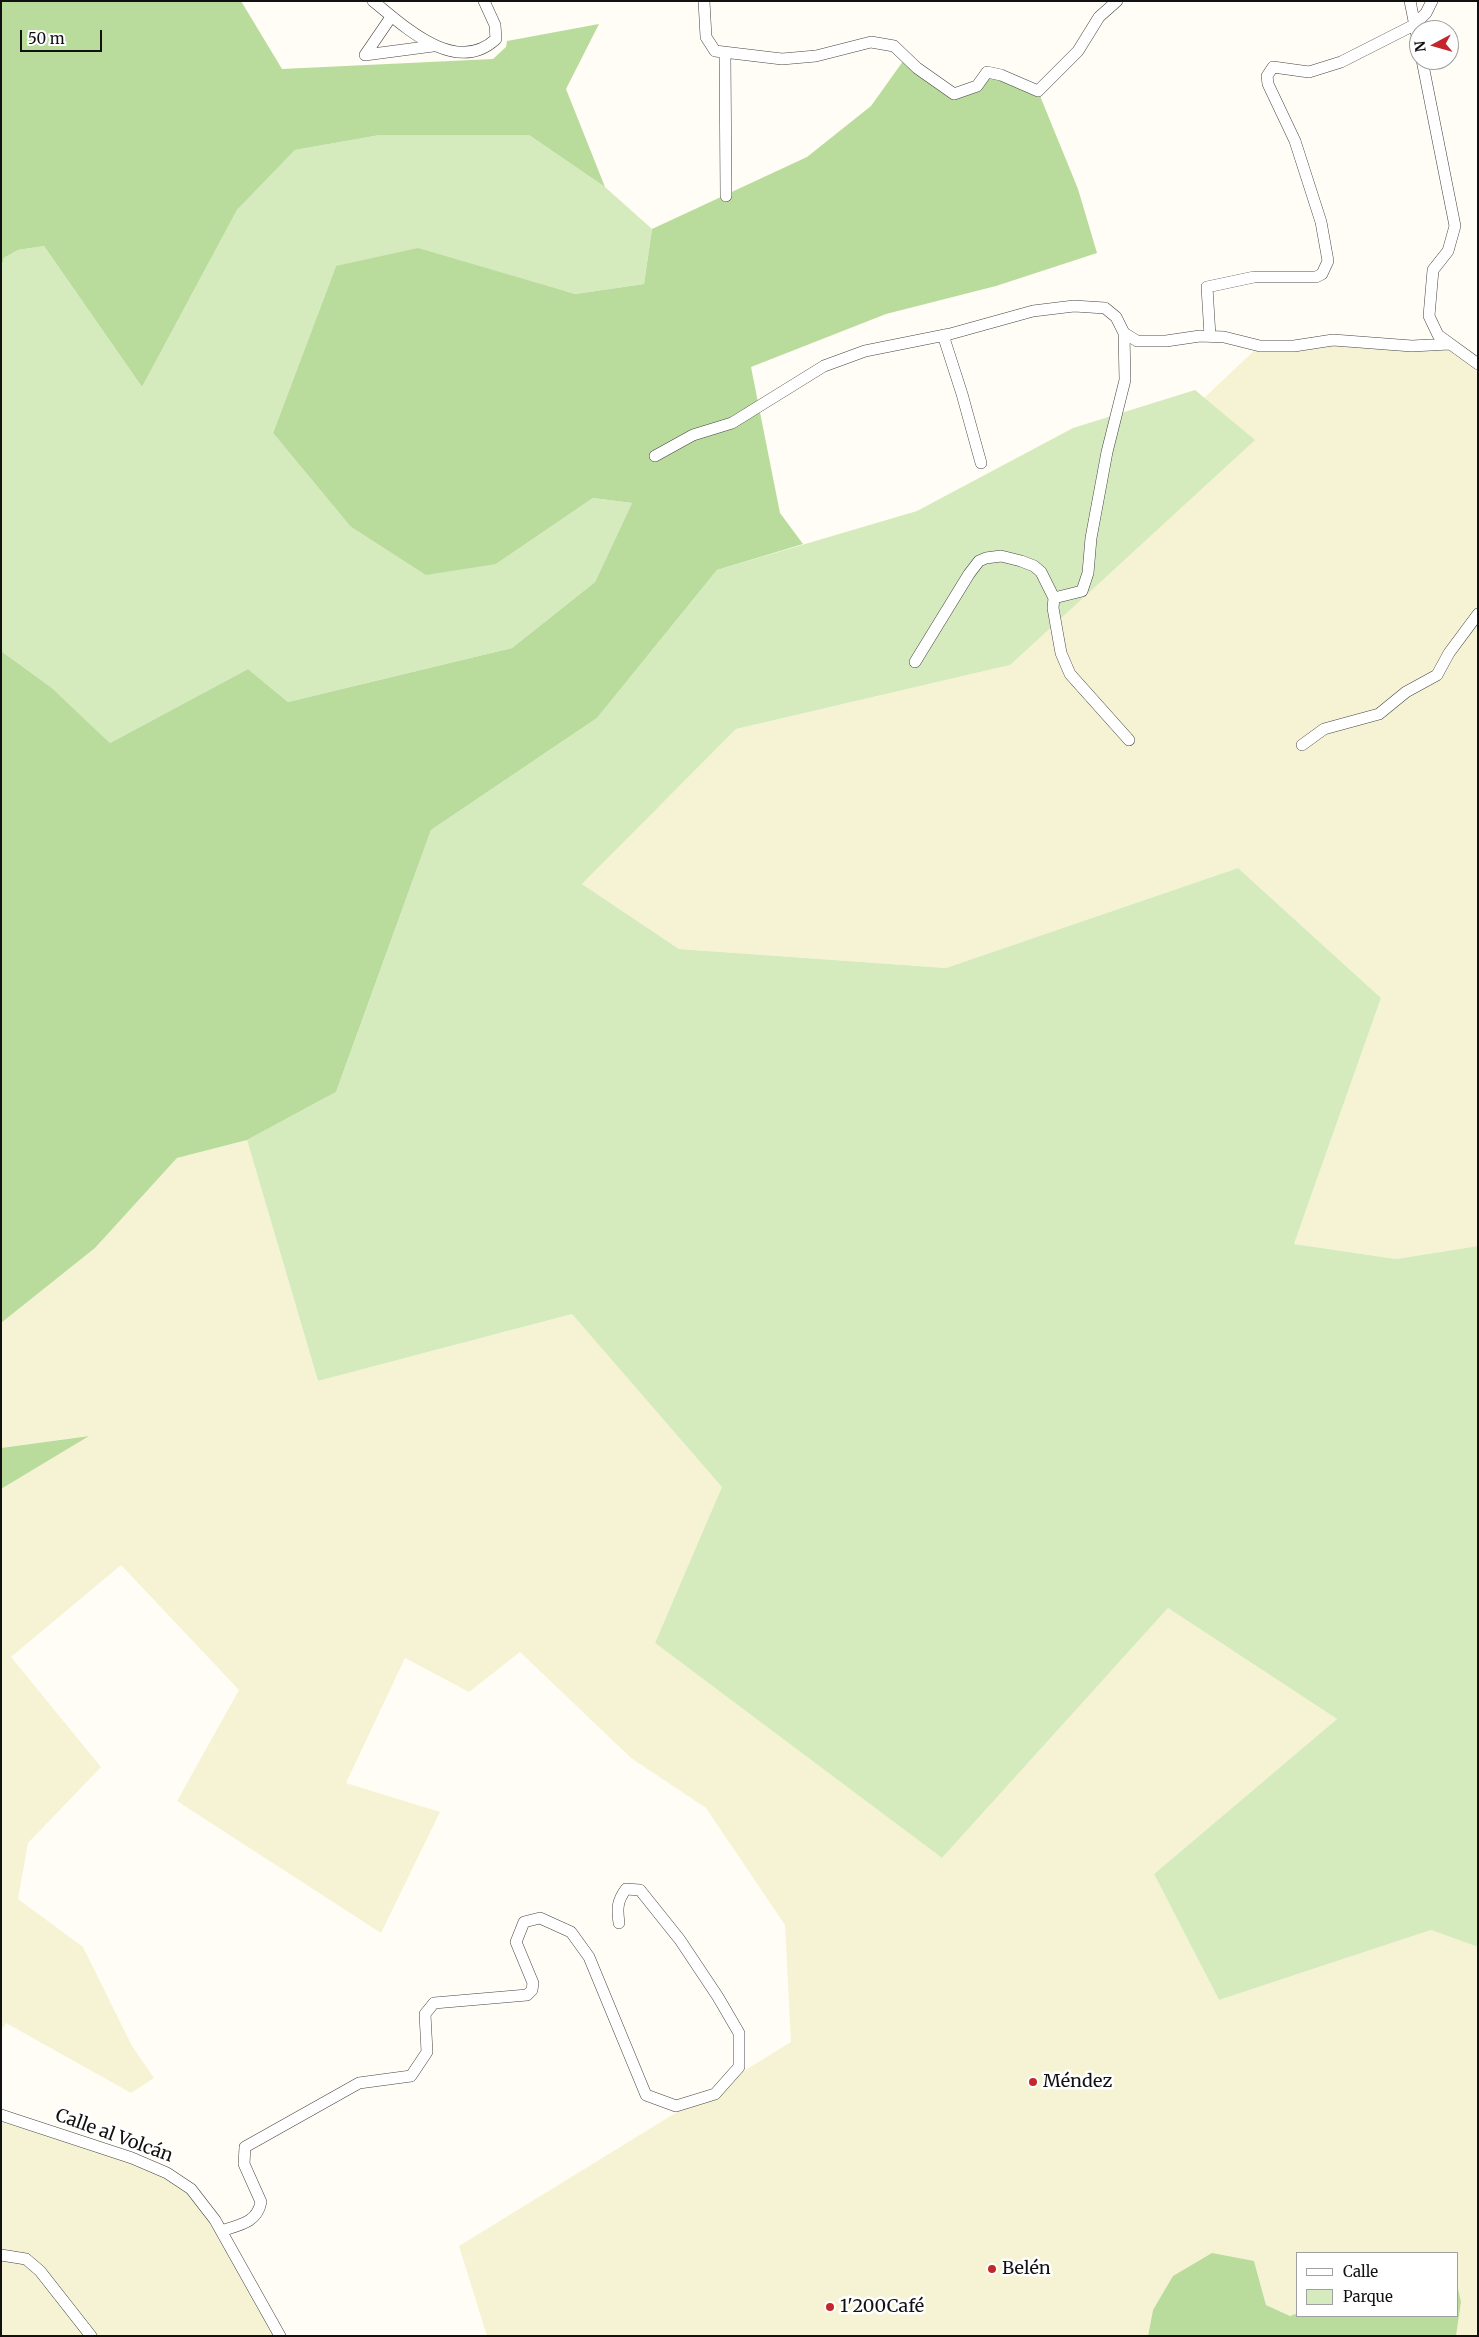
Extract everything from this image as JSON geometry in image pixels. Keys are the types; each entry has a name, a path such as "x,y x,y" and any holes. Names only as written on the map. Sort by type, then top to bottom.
{"street":[{"path":"373,1 391,17 433,46"},
{"path":"391,17 365,55 433,46 462,52 479,50 488,46 496,39 495,25 484,1"},
{"path":"704,1 706,37 715,51 782,59 816,56 872,42 894,46 917,68 954,94 977,86 987,72 1001,75 1038,91 1078,51 1099,17 1117,1"},
{"path":"1410,1 1413,20"},
{"path":"1419,20 1426,13 1432,1"},
{"path":"1210,336 1207,287 1254,277 1316,277 1326,269 1328,261 1321,222 1295,141 1268,84 1268,76 1273,67 1309,72 1324,69 1409,28"},
{"path":"725,53 726,196"},
{"path":"1424,70 1456,226 1448,251 1433,270 1429,316 1438,334 1478,364"},
{"path":"655,456 692,435 732,423 824,366 865,351 943,335 1033,311 1074,306 1105,308 1116,317 1124,333 1125,380 1107,452 1091,538 1088,573 1080,592 1054,598"},
{"path":"1124,333 1137,341 1166,341 1210,336 1224,337 1260,346 1294,346 1333,340 1412,346 1449,344"},
{"path":"943,335 981,463"},
{"path":"915,662 979,561 1001,556 1034,566 1041,572 1054,598 1053,608 1060,653 1070,674 1109,715 1129,740"},
{"path":"1302,745 1324,730 1379,714 1406,692 1437,675 1449,653 1478,614"},
{"path":"221,2230 250,2221 260,2209 261,2202 244,2164 245,2147 359,2084 411,2076 427,2052 425,2014 434,2003 527,1994 532,1990 533,1983 516,1942 524,1922 540,1918 571,1932 589,1957 646,2095 676,2106 715,2094 739,2067 739,2033 718,1997 680,1940 640,1890 626,1889 621,1895 618,1901 619,1923"},
{"name":"Calle al Volcán","path":"1,2115 132,2158 167,2173 197,2196 221,2230 280,2336"},
{"path":"1,2255 26,2259 40,2271 91,2336"}],"shaded area":[{"path":"1449,344 1478,364 1478,1246 1396,1259 1294,1244 1381,998 1238,868 946,968 679,949 582,884 736,729 1010,665 1204,398 1259,346"},
{"path":"247,1140 318,1381 572,1314 723,1487 655,1643 942,1858 1168,1608 1337,1719 1154,1874 1219,2000 1431,1930 1478,1947 1478,2336 1456,2336 1461,2302 1459,2293 1459,2252 1296,2252 1296,2314 1290,2316 1266,2305 1254,2261 1153,2310 1148,2336 487,2336 459,2246 791,2042 785,1925 706,1808 631,1758 520,1652 469,1692 405,1658 346,1783 440,1812 381,1933 177,1801 239,1690 121,1565 11,1657 101,1767 28,1843 18,1899 83,1947 132,2046 154,2078 131,2093 6,2023 1,2031 1,1489 87,1436 1,1448 1,1323 95,1248 177,1158"},
{"path":"1,2115 167,2173 206,2207 280,2336 1,2336"}],"green space":[{"path":"1,1 241,1 282,69 493,59 506,47 507,41 599,24 566,89 605,187 529,135 380,135 295,150 237,210 142,387 44,246 18,250 4,258 1,268"},
{"path":"906,57 954,94 977,86 987,72 1038,91 1078,189 1097,253 996,286 886,314 751,367 780,513 803,544 717,570 597,718 431,830 336,1092 247,1140 177,1158 95,1248 1,1323 1,651 52,688 110,743 248,669 288,702 512,648 595,582 632,503 593,498 496,564 426,575 350,526 273,433 336,266 418,248 575,294 644,284 652,229 807,157 871,106"},
{"path":"380,135 529,135 605,187 652,229 644,284 575,294 508,276 336,266 273,433 350,526 496,564 593,498 632,503 595,582 512,648 288,702 248,669 110,743 52,688 1,651 1,268 4,258 18,250 44,246 142,387 237,210 295,150"},
{"path":"1195,390 1255,440 1010,665 736,729 582,884 679,949 946,968 1238,868 1381,998 1294,1244 1396,1259 1478,1246 1478,1947 1431,1930 1219,2000 1154,1874 1337,1719 1168,1608 942,1858 655,1643 722,1487 572,1314 318,1381 247,1140 336,1092 431,830 597,718 717,570 917,511 1073,428"},
{"path":"89,1436 1,1489 1,1448"},
{"path":"1212,2253 1254,2261 1266,2305 1290,2316 1296,2314 1296,2317 1459,2317 1456,2336 1148,2336 1153,2310 1173,2276"},
{"path":"1459,2293 1461,2302 1459,2316"}],"place":[{"name":"Méndez","path":"1033,2082"},
{"name":"Belén","path":"992,2269"},
{"name":"1'200Café","path":"830,2307"}]}
